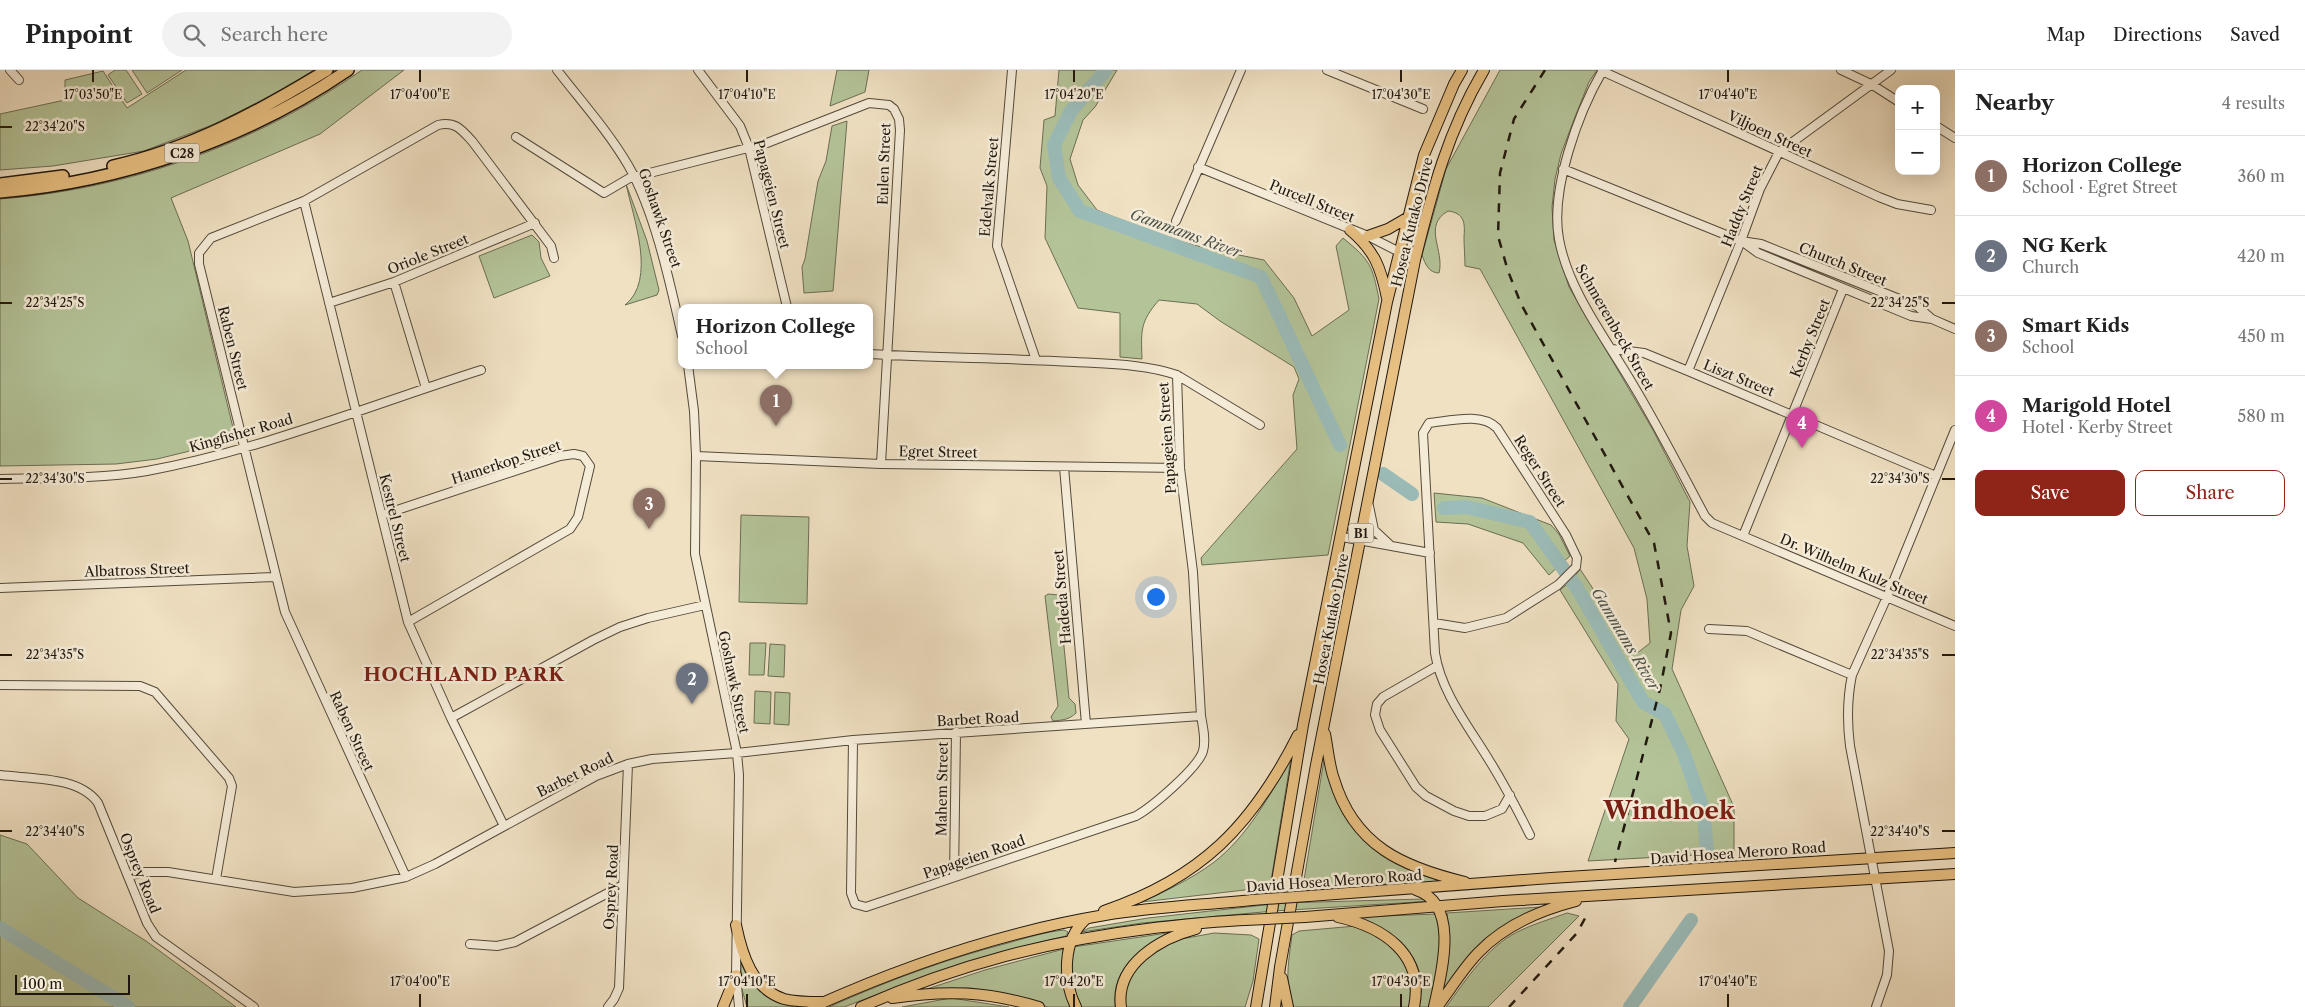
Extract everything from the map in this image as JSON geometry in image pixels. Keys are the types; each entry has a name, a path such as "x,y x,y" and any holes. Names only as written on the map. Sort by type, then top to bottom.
{"highway":[{"name":"C28","path":"0,184 71,175 120,164 174,148 214,132 268,105 327,70"},
{"name":"C28","path":"0,192 70,183 140,168 213,141 278,111 348,70"}],"main road":[{"name":"Hosea Kutako Drive","path":"1255,1006 1303,725 1342,537 1387,302 1424,155 1454,84 1462,70"},
{"name":"Hosea Kutako Drive","path":"1275,1007 1280,967 1324,728 1415,260 1436,177 1447,145 1458,119 1484,70"},
{"path":"1368,236 1388,229 1407,218"},
{"path":"1350,230 1366,246 1381,269 1387,302"},
{"path":"1076,1007 1069,992 1066,977 1072,941 1078,927 1087,918 1149,894 1194,868 1210,855 1244,821 1262,798 1281,768 1303,725"},
{"path":"1324,728 1330,765 1338,792 1352,818 1369,838 1382,850 1414,867 1472,884"},
{"name":"David Hosea Meroro Road","path":"813,1007 880,977 966,948 1087,918 1252,900 1955,853"},
{"path":"861,1007 935,977 988,959 1110,934 1229,920 1305,917 1617,894 1955,874"},
{"path":"1413,890 1431,896 1438,906 1443,927 1444,960 1435,1007"},
{"path":"1435,1007 1479,952 1509,928 1551,908 1617,894"},
{"path":"1326,915 1369,927 1395,944 1404,954 1415,973 1416,995 1414,1007"},
{"path":"1121,1007 1120,986 1124,977 1139,959 1154,947 1180,933 1229,920"},
{"path":"736,925 741,950 759,982 773,994 784,999 823,1002"},
{"path":"1280,967 1288,1007"},
{"path":"723,1007 736,975"},
{"path":"876,1000 922,994 959,992 1000,996 1039,1007"}],"street":[{"path":"10,70 18,80"},
{"name":"Goshawk Street","path":"557,70 609,137 634,177 653,228 678,321"},
{"name":"Papageien Street","path":"698,70 740,126 749,148 786,304"},
{"name":"Edelvalk Street","path":"1012,70 997,246 1036,360"},
{"path":"1176,221 1241,70"},
{"path":"1327,70 1423,109"},
{"path":"1841,70 1871,84 1895,99"},
{"name":"Haddy Street","path":"1688,371 1760,189 1780,152 1891,70"},
{"name":"Viljoen Street","path":"1602,71 1897,204 1931,210"},
{"name":"Schmerenbeck Street","path":"1602,71 1587,104 1563,169 1557,225 1563,260 1582,299 1648,409 1705,516 1712,523 1743,536"},
{"name":"Eulen Street","path":"516,137 604,194 634,177 749,148 870,104 879,103 894,109 899,119 900,130 881,464"},
{"name":"Raben Street","path":"406,877 308,666 285,612 199,264 199,253 211,238 304,201 438,125 451,124 459,126 535,223 551,246 554,258"},
{"path":"1940,129 1955,138"},
{"name":"Purcell Street","path":"1198,168 1368,236 1415,260"},
{"name":"Church Street","path":"1563,169 1741,241 1758,253 1843,289 1911,316 1932,319 1955,329"},
{"name":"Kestrel Street","path":"304,201 408,622 451,718 504,826"},
{"name":"Oriole Street","path":"329,303 394,282 535,223"},
{"name":"Church Street","path":"1741,241 1761,244 1917,306 1932,319"},
{"path":"394,282 426,388"},
{"name":"Kerby Street","path":"1743,536 1843,289"},
{"name":"Liszt Street","path":"1612,349 1644,353 1793,414 1936,476"},
{"name":"Papageien Street","path":"873,354 1128,365 1177,375 1180,468 1193,572 1201,716"},
{"name":"Goshawk Street","path":"689,369 694,411 696,456 695,554 737,753 740,830 736,975 739,1007"},
{"name":"Kingfisher Road","path":"0,479 136,472 244,448 481,370"},
{"path":"1177,375 1260,425"},
{"name":"Reger Street","path":"1434,624 1465,628 1506,618 1558,585 1576,567 1577,558 1566,535 1497,428 1489,421 1479,419 1430,423 1424,430 1430,553 1434,624 1437,666 1446,688 1510,795 1530,835"},
{"path":"1876,1007 1888,975 1889,950 1874,879 1872,858 1847,723 1852,675 1887,597 1955,430"},
{"name":"Hamerkop Street","path":"382,516 560,456 574,454 583,456 590,466 578,517 570,529 408,622"},
{"name":"Egret Street","path":"696,456 881,464 1180,468"},
{"name":"Hadeda Street","path":"1064,467 1086,724"},
{"path":"1368,499 1374,530 1392,546"},
{"name":"Dr. Wilhelm Kulz Street","path":"1743,536 1955,626"},
{"path":"1342,537 1430,553"},
{"name":"Albatross Street","path":"0,588 276,577"},
{"path":"451,718 592,640 620,627 648,618 705,605"},
{"path":"1709,630 1747,632 1852,675"},
{"path":"1437,666 1383,696 1377,704 1375,715 1380,730 1416,787 1440,805 1469,816 1485,816 1502,808 1510,795"},
{"path":"0,684 140,686 155,692 229,778 232,786 216,879"},
{"name":"Barbet Road","path":"128,876 156,871 216,879 272,890 315,892 352,888 406,877 435,864 596,776 628,764 676,755 737,753 853,740 956,732 1035,729 1201,716"},
{"name":"Papageien Road","path":"853,740 851,893 855,904 866,907 1136,816 1194,766 1203,752 1204,736 1201,716"},
{"name":"Mahem Street","path":"954,877 956,732"},
{"name":"Osprey Road","path":"608,1007 614,999 618,988 628,764"},
{"name":"Osprey Road","path":"0,775 74,784 90,793 98,803 147,923 156,937 254,1007"},
{"path":"470,944 497,946 515,942 623,885"}],"green space":[{"path":"115,70 126,70 142,94 127,103 108,75"},
{"path":"132,70 182,70 147,93"},
{"path":"186,70 314,70 280,92 212,125 144,151 53,166 0,170 0,114 65,100 65,80 103,71 127,108"},
{"path":"362,70 404,70 320,134 171,198 188,241 234,432 231,441 157,459 116,464 0,466 0,199 48,194 96,185 190,159 235,141 279,120"},
{"path":"837,70 869,70 865,92 830,106"},
{"path":"1059,70 1117,70 1095,107 1083,120 1070,159 1078,185 1097,210 1164,237 1209,249 1264,260 1294,298 1312,336 1349,310 1336,246 1343,238 1369,264 1379,299 1328,555 1202,565 1201,558 1297,449 1293,395 1299,379 1294,367 1220,321 1197,304 1159,300 1148,314 1143,327 1142,359 1120,357 1120,313 1078,308 1045,238 1047,186 1040,168 1044,120 1055,116"},
{"path":"1500,70 1597,70 1589,82 1561,154 1555,179 1552,207 1554,240 1569,287 1653,430 1690,502 1687,546 1694,586 1681,610 1672,669 1734,807 1734,853 1588,861 1629,739 1616,721 1618,684 1560,590 1571,581 1580,569 1636,654 1650,643 1647,599 1634,548 1480,269 1465,266 1463,220 1458,214 1448,211 1440,217 1436,224 1435,231 1440,264 1439,273 1430,270 1422,255 1446,169"},
{"path":"847,121 833,291 804,293 802,267 818,181 826,161 832,126"},
{"path":"626,184 647,241 659,290 657,295 625,305 635,294 640,280 641,264 637,230"},
{"path":"532,235 539,242 541,258 550,276 494,298 479,256"},
{"path":"1434,493 1482,498 1551,525 1559,534 1570,556 1549,575 1523,543 1468,524 1436,522"},
{"path":"741,515 809,517 807,604 739,602"},
{"path":"1048,594 1059,595 1069,698 1075,704 1076,713 1068,718 1053,721 1051,717 1058,706 1045,596"},
{"path":"750,643 766,643 764,675 749,675"},
{"path":"770,644 785,645 784,677 768,676"},
{"path":"755,691 771,692 770,724 754,723"},
{"path":"775,692 790,693 789,725 774,724"},
{"path":"1291,758 1270,887 1142,902 1196,874 1226,852 1248,828"},
{"path":"1324,760 1353,824 1416,872 1439,880 1440,883 1303,886"},
{"path":"0,835 27,844 78,898 146,941 236,1007 0,1007"},
{"path":"1423,899 1432,901 1274,911 1142,923 1081,932 1089,928 1148,918 1282,903"},
{"path":"1541,907 1508,923 1495,932 1473,953 1441,995 1448,954 1447,913"},
{"path":"1567,913 1579,916 1488,1007 1446,1007 1477,965 1506,939 1517,932"},
{"path":"1437,914 1440,937 1438,973 1428,1007 1418,1007 1421,990 1420,975 1415,961 1397,939 1371,923 1356,917"},
{"path":"1356,926 1366,930 1399,951 1414,986 1410,1007 1293,1007 1288,980 1292,935 1299,931"},
{"path":"1064,930 1068,932 1066,936 1009,950 954,967 844,1007 829,1007 939,963 1029,937"},
{"path":"1174,932 1151,945 1131,960 1118,980 1115,992 1115,1007 1081,1007 1072,978 1073,947"},
{"path":"1214,933 1251,935 1259,939 1253,981 1245,1007 1124,1007 1124,991 1135,969 1147,958 1176,940"},
{"path":"1064,949 1063,981 1071,1007 1048,1007 1016,996 971,988 927,989 985,970"},
{"path":"741,964 748,978 763,993 774,1000 794,1007 747,1007 741,986"},
{"path":"951,998 1009,1007 902,1007"}],"waterway":[{"name":"Gammams River","path":"1106,70 1071,111 1054,145 1059,178 1080,211 1261,277 1340,445"},
{"name":"Gammams River","path":"1383,474 1412,494"},
{"name":"Gammams River","path":"1444,508 1466,507 1530,522 1577,588 1643,702 1665,714 1684,754 1704,812 1707,855"},
{"name":"Gammams River","path":"1630,1007 1691,920"},
{"path":"0,928 128,1007"}],"railway":[{"path":"1545,70 1514,119 1500,173 1498,236 1508,271 1521,304 1654,543 1671,633 1660,689 1615,862"},
{"path":"1509,1007 1577,933 1589,911"}],"place":[{"name":"Horizon College","path":"776,426"},
{"name":"Marigold Hotel","path":"1802,448"},
{"name":"Smart Kids","path":"649,529"},
{"name":"NG Kerk","path":"692,704"}],"district":[{"name":"HOCHLAND PARK","path":"464,674"},
{"name":"Windhoek","path":"1669,810"}]}
